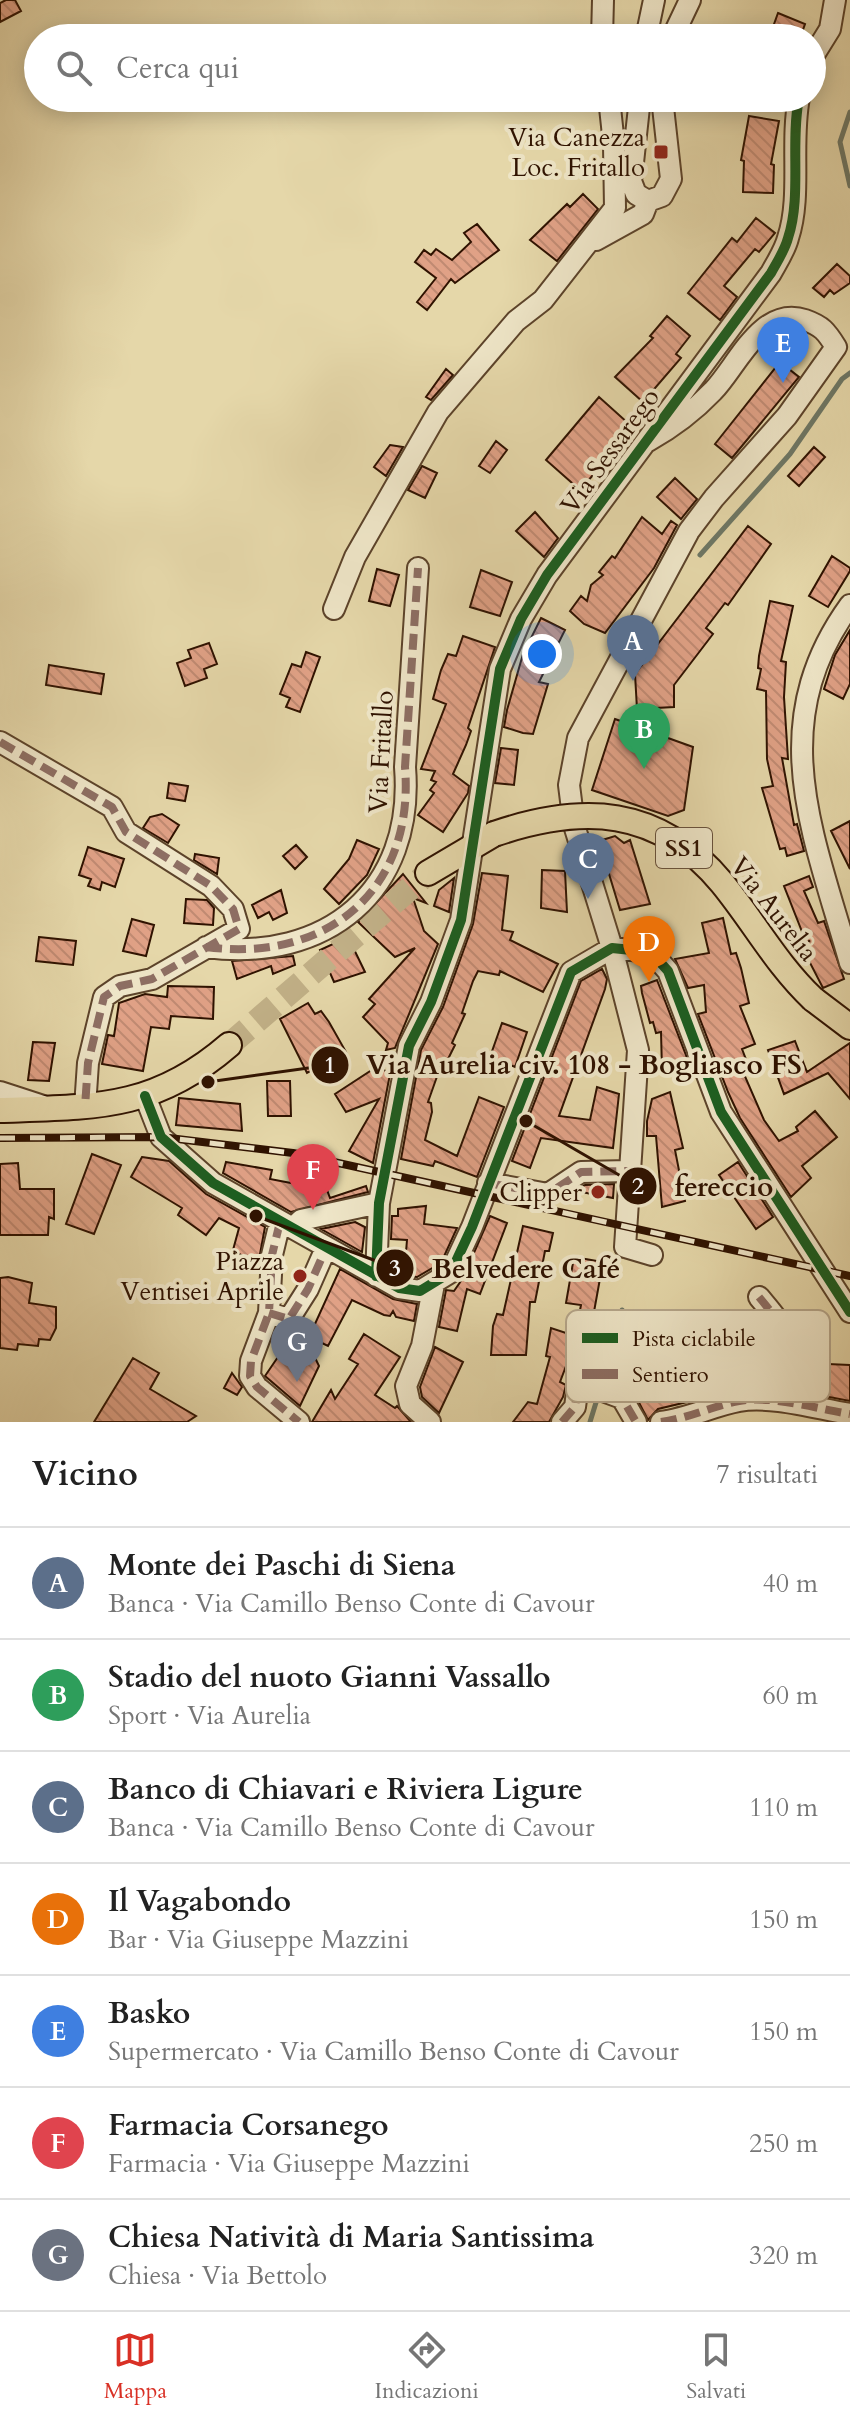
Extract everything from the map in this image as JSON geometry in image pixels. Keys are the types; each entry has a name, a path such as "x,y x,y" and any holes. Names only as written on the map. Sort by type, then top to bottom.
{"main road":[{"name":"Via Aurelia","path":"428,873 484,838 552,817 594,814 629,819 665,834 697,857 722,884 767,950 813,999 850,1027"},
{"path":"0,1110 117,1104 173,1085 205,1066 229,1045"}],"street":[{"path":"602,24 603,0"},
{"path":"649,24 654,0"},
{"path":"679,24 690,0"},
{"path":"826,35 835,0"},
{"path":"334,609 355,557 438,412 516,321 543,300 615,208 610,112"},
{"path":"638,112 631,181 636,194 648,201"},
{"path":"589,244 643,214 648,201 662,196 671,179 664,112"},
{"name":"Via Sessarego","path":"376,1276 379,1203 409,1046 431,1002 461,920 484,838 500,669 521,619 547,575 771,273 789,238 796,112"},
{"path":"642,445 678,424 721,383 761,331 779,318 797,317 824,326 843,350 689,531 578,738 569,785 574,825 612,948 638,1050 629,1171 617,1252 652,1255"},
{"name":"Via Fritallo","path":"206,947 232,951 271,948 308,939 343,920 368,898 386,871 402,837 408,799 405,767 418,568"},
{"path":"850,605 810,676 800,743 812,827 850,963"},
{"path":"0,742 112,807 126,832 211,886 233,909 239,929 152,979 120,986 104,997 88,1063 85,1107"},
{"path":"145,1096 157,1131 169,1146 213,1183 399,1288 420,1291 451,1272 571,972 612,948 651,952 668,971 721,1112 850,1312"},
{"path":"0,1092 51,1108"},
{"path":"488,1183 548,1194 581,1172 629,1171"},
{"path":"299,1422 257,1387 250,1376 258,1341 269,1313 272,1255 286,1225 379,1203"},
{"path":"269,1313 289,1319 308,1289 326,1248"},
{"path":"430,1422 410,1404 406,1386 422,1346 434,1284"},
{"path":"759,1297 769,1310"},
{"path":"624,1402 636,1422"},
{"path":"661,1422 734,1402"},
{"path":"776,1402 850,1414"}],"building":[{"path":"15,0 21,11 0,22 0,3"},
{"path":"778,13 805,24 774,24"},
{"path":"749,116 779,121 771,164 774,165 773,193 743,192 744,161 741,160"},
{"path":"583,194 598,209 557,261 530,240 567,204 570,207"},
{"path":"756,218 775,233 759,252 755,249 724,286 737,297 720,320 688,293 732,238 737,242"},
{"path":"477,224 499,250 455,283 451,279 427,310 417,302 436,278 415,262 424,250 431,255 436,249 452,260 471,242 464,233"},
{"path":"837,264 850,276 850,283 834,294 830,290 824,297 813,288"},
{"path":"667,316 690,336 676,354 681,358 643,402 615,377 653,338 650,336"},
{"path":"780,362 799,377 732,458 715,444"},
{"path":"446,369 453,375 431,400 426,397"},
{"path":"599,397 628,423 614,440 619,445 580,490 546,460"},
{"path":"496,441 507,450 490,473 479,466"},
{"path":"390,445 403,447 386,476 374,467"},
{"path":"814,447 825,457 799,486 788,476"},
{"path":"422,466 437,473 425,498 408,490"},
{"path":"675,478 697,499 681,519 657,497"},
{"path":"535,512 558,538 544,557 516,531"},
{"path":"642,517 662,534 671,521 677,525 654,568 605,633 584,624 570,611 581,596 587,601 591,585 603,575 599,572 612,556 615,558"},
{"path":"748,526 771,544 728,605 725,603 706,628 713,634 674,685 674,707 637,709 635,674"},
{"path":"832,556 850,571 828,607 809,596"},
{"path":"377,569 399,575 390,606 369,601"},
{"path":"481,570 512,582 500,616 470,607"},
{"path":"770,601 793,606 781,661 786,662 784,697 788,759 782,758 794,825 797,824 804,851 787,856 785,848 780,849 762,788 773,786 767,759 766,691 757,689 761,669 758,668 759,656"},
{"path":"541,618 565,630 539,682 548,684 533,734 523,733 504,727 523,654"},
{"path":"850,630 850,684 843,699 824,689 835,655"},
{"path":"463,636 495,647 468,728 471,731 453,774 469,786 468,793 443,832 418,815 434,793 430,790 436,782 431,780 435,771 421,769 446,704 433,699 441,670 448,654 456,656"},
{"path":"209,643 217,664 204,669 207,678 185,686 177,663 191,658 188,650"},
{"path":"306,652 320,657 300,712 286,707 290,698 280,694 292,664 301,667"},
{"path":"49,665 104,674 101,694 46,685"},
{"path":"615,719 693,747 684,810 668,816 592,790"},
{"path":"501,748 518,750 514,785 495,783"},
{"path":"169,783 188,786 185,801 167,798"},
{"path":"162,814 179,825 168,843 143,828 150,817"},
{"path":"850,821 850,869 831,831"},
{"path":"615,836 624,843 630,840 650,904 620,910 599,841"},
{"path":"357,840 379,849 367,875 339,904 324,889 349,859"},
{"path":"296,845 307,857 295,869 283,856"},
{"path":"88,847 124,859 115,887 102,882 100,890 88,886 91,879 79,875"},
{"path":"195,854 219,858 217,874 194,860"},
{"path":"542,870 565,871 567,912 541,908"},
{"path":"482,873 508,876 502,930 513,932 510,940 558,964 543,992 500,971 499,975 478,971 473,981 462,1013 465,1014 452,1043 455,1045 443,1069 440,1068 428,1102 431,1103 432,1112 425,1140 457,1156 479,1097 504,1107 477,1177 435,1161 433,1166 401,1159 421,1050 443,1007 473,924"},
{"path":"403,874 426,903 413,898 424,931 438,944 395,1048 386,1050 388,1043 363,1017 375,1004 369,999 415,948 395,957 358,922"},
{"path":"809,876 813,887 804,891 818,923 824,921 844,979 823,988 808,959 812,957 784,886"},
{"path":"454,878 449,912 434,906 439,890"},
{"path":"281,890 287,913 273,920 269,912 258,918 252,905"},
{"path":"186,899 207,900 214,908 213,925 184,923"},
{"path":"723,918 731,954 736,953 749,1003 740,1006 755,1044 742,1049 747,1062 740,1065 764,1120 779,1141 798,1131 796,1127 815,1111 837,1137 802,1166 811,1178 791,1197 740,1118 728,1092 698,1014 706,1012 704,985 688,988 675,959 709,953 702,923"},
{"path":"132,919 154,925 146,956 123,951"},
{"path":"39,937 76,941 73,965 36,961"},
{"path":"348,937 365,972 334,982 320,950"},
{"path":"293,956 295,965 273,974 271,966 237,979 232,961"},
{"path":"602,969 607,979 605,989 559,1116 590,1120 597,1087 619,1094 613,1148 541,1138 530,1168 512,1161 581,981"},
{"path":"657,980 689,1063 679,1063 680,1071 662,1070 661,1032 656,1033 653,1022 650,1023 642,993 641,986"},
{"path":"168,986 214,987 213,1019 171,1016 169,1029 151,1027 143,1071 102,1064 108,1035 114,1036 119,1003 145,994 167,997"},
{"path":"308,1003 315,1014 321,1011 346,1052 307,1073 280,1019"},
{"path":"502,1023 527,1032 515,1067 490,1057"},
{"path":"795,1041 807,1072 850,1043 850,1099 828,1073 784,1094 768,1050"},
{"path":"33,1042 55,1043 49,1081 28,1080"},
{"path":"378,1066 390,1074 373,1163 349,1151 379,1099 346,1112 335,1094"},
{"path":"267,1081 290,1081 291,1116 268,1116"},
{"path":"670,1092 683,1148 675,1150 685,1201 662,1207 656,1136 647,1136 647,1121 652,1099"},
{"path":"179,1098 240,1104 242,1131 176,1125"},
{"path":"92,1154 121,1165 94,1234 66,1224"},
{"path":"142,1157 169,1161 206,1194 265,1227 258,1265 233,1250 239,1228 219,1218 206,1235 178,1215 182,1208 131,1177"},
{"path":"226,1162 272,1170 270,1179 327,1190 330,1198 366,1186 368,1192 291,1212 223,1173"},
{"path":"738,1162 773,1217 756,1229 719,1175"},
{"path":"18,1163 20,1189 54,1189 54,1219 49,1217 48,1235 0,1235 0,1164"},
{"path":"614,1184 613,1198 576,1191 585,1185"},
{"path":"426,1206 424,1224 457,1228 441,1263 417,1277 404,1276 407,1240 391,1239 392,1216 398,1216 398,1209"},
{"path":"490,1216 507,1223 480,1294 467,1289 457,1331 439,1327 446,1290 454,1291 463,1278"},
{"path":"355,1222 365,1227 362,1252 321,1229"},
{"path":"523,1226 553,1233 549,1251 545,1251 535,1302 530,1302 526,1355 491,1355 493,1326 497,1314 503,1315"},
{"path":"574,1257 603,1262 594,1310 580,1310 581,1305 566,1303"},
{"path":"340,1269 393,1299 417,1304 414,1321 396,1317 393,1311 390,1316 384,1315 352,1300 328,1346 309,1337"},
{"path":"0,1278 32,1283 29,1303 56,1307 56,1328 50,1340 39,1339 38,1346 18,1344 17,1350 0,1348"},
{"path":"551,1328 566,1333 566,1366 560,1382 566,1385 563,1397 549,1422 513,1422 528,1402 537,1404 550,1357 546,1356"},
{"path":"364,1334 400,1357 375,1395 395,1408 397,1406 411,1422 312,1422 331,1390 335,1399 358,1364 349,1359"},
{"path":"307,1341 319,1366 300,1406 265,1376 282,1351 302,1354"},
{"path":"435,1347 463,1362 439,1413 422,1397 420,1387"},
{"path":"133,1358 159,1373 150,1389 196,1416 187,1422 94,1422"},
{"path":"830,1364 850,1365 850,1401 830,1397"},
{"path":"232,1373 242,1387 237,1395 224,1388"},
{"path":"639,1402 687,1402 658,1409 648,1420"}],"waterway":[{"path":"850,112 840,142 850,186"},
{"path":"700,555 790,454 842,379 850,373"},
{"path":"590,1422 596,1402"}],"tunnel":[{"path":"229,1045 428,873"}],"railway":[{"path":"0,1138 161,1137 293,1153 850,1276"}],"marked path":[{"path":"206,947 249,949 289,943 324,930 354,910 378,883 395,850 404,811 418,568"},
{"path":"0,742 112,807 126,832 211,886 233,909 239,929 152,979 120,986 104,997 88,1063 85,1107"},
{"path":"488,1183 548,1194 581,1172 629,1171"},
{"path":"280,1222 272,1255 269,1313 251,1361 250,1376 257,1387 299,1422"},
{"path":"269,1313 289,1319 308,1289 326,1248"},
{"path":"759,1297 769,1310"},
{"path":"562,1422 576,1402"},
{"path":"624,1402 636,1422"},
{"path":"661,1422 734,1402"},
{"path":"785,1402 850,1414"}],"cycle path":[{"path":"376,1276 379,1203 409,1046 431,1002 461,920 500,669 521,619 547,575 781,256 794,205 797,112"},
{"path":"145,1096 161,1137 213,1183 399,1288 420,1291 451,1272 472,1227 571,972 612,948 651,952 668,971 721,1112 850,1312"}],"place":[{"name":"Via Canezza Loc. Fritallo","path":"661,152"},
{"name":"Basko","path":"783,383"},
{"name":"Monte dei Paschi di Siena","path":"633,681"},
{"name":"Stadio del nuoto Gianni Vassallo","path":"644,769"},
{"name":"Banco di Chiavari e Riviera Ligure","path":"588,899"},
{"name":"Il Vagabondo","path":"649,982"},
{"name":"Via Aurelia civ. 108 - Bogliasco FS","path":"208,1082"},
{"name":"fereccio","path":"526,1121"},
{"name":"Clipper","path":"598,1192"},
{"name":"Farmacia Corsanego","path":"313,1210"},
{"name":"Belvedere Café","path":"256,1216"},
{"name":"Piazza Ventisei Aprile","path":"300,1276"},
{"name":"Chiesa Natività di Maria Santissima","path":"297,1382"}]}
